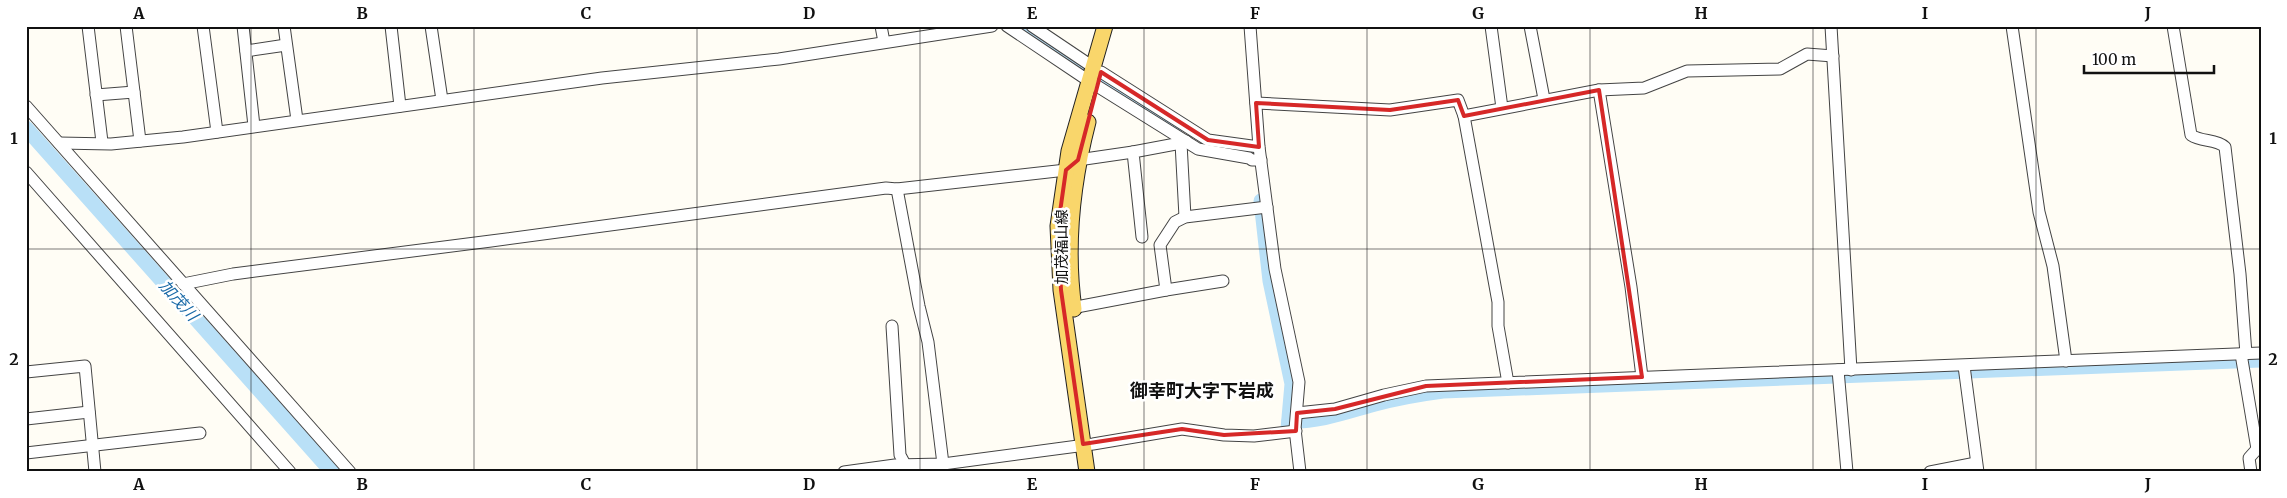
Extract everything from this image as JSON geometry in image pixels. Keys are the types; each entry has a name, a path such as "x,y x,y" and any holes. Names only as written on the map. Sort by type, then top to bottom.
{"main road":[{"name":"加茂福山線","path":"1069,309 1069,232 1078,160 1105,26"},
{"name":"加茂福山線","path":"1097,472 1088,444 1058,226 1069,151 1114,26"},
{"name":"加茂福山線","path":"1087,472 1088,444"}],"street":[{"path":"88,26 102,142"},
{"path":"126,26 140,141"},
{"path":"203,26 218,132"},
{"path":"243,26 254,126"},
{"path":"284,26 297,120"},
{"path":"391,26 400,106"},
{"path":"432,26 442,100"},
{"path":"881,26 884,42"},
{"path":"59,143 140,141 218,132 602,78 779,59 876,46 884,42 928,37 992,26"},
{"path":"1007,26 1095,76 1187,138 1198,149 1258,160"},
{"path":"1032,26 1095,76"},
{"path":"1250,26 1259,147 1258,160 1264,208 1299,382 1296,422 1300,472"},
{"path":"1492,26 1502,108"},
{"path":"1530,26 1544,99"},
{"path":"1831,26 1851,370"},
{"path":"2012,26 2039,212 2054,266 2066,361"},
{"path":"2174,26 2191,135 2196,139 2221,144 2225,147 2240,274 2243,358 2257,449 2249,458 2251,472"},
{"path":"246,52 286,45"},
{"path":"1464,116 1544,99 1599,90 1644,88 1687,71 1780,69 1807,54 1833,56"},
{"path":"1599,90 1631,287 1642,377"},
{"path":"96,95 134,92"},
{"path":"1256,103 1390,110 1458,100 1464,116 1498,302 1498,326 1508,383"},
{"path":"26,106 350,472"},
{"path":"1185,217 1187,138"},
{"path":"183,284 233,274 886,188 897,189 1066,170 1078,160 1133,152 1187,138 1259,147"},
{"path":"1133,152 1142,237"},
{"path":"26,172 290,472"},
{"path":"897,189 919,306 928,342 943,464"},
{"path":"1166,290 1160,245 1175,222 1185,217 1264,208"},
{"path":"1069,309 1223,281"},
{"path":"892,326 900,455 907,469"},
{"path":"844,472 907,469 1182,429 1224,435 1254,436 1335,409 1384,395 1426,386 1838,370 1965,371 2066,361 2243,358 2261,353"},
{"path":"26,372 85,366 95,472"},
{"path":"1838,370 1847,472"},
{"path":"1930,472 1977,467 1965,371"},
{"path":"26,419 89,412"},
{"path":"26,453 92,447 200,433"}],"highlighted area":[{"path":"1101,72 1208,140 1259,147 1256,103 1390,110 1458,100 1464,116 1599,90 1642,377 1426,386 1335,409 1297,413 1296,431 1224,435 1182,429 1083,444 1061,290 1058,226 1066,170 1078,160"}],"waterway":[{"path":"1018,26 1175,129"},
{"name":"加茂川","path":"26,128 332,472"},
{"path":"1261,201 1270,281 1292,384 1288,429"},
{"path":"1289,421 1322,418 1392,400 1443,391 2261,360"}],"district":[{"name":"御幸町大字下岩成","path":"1202,390"}]}
